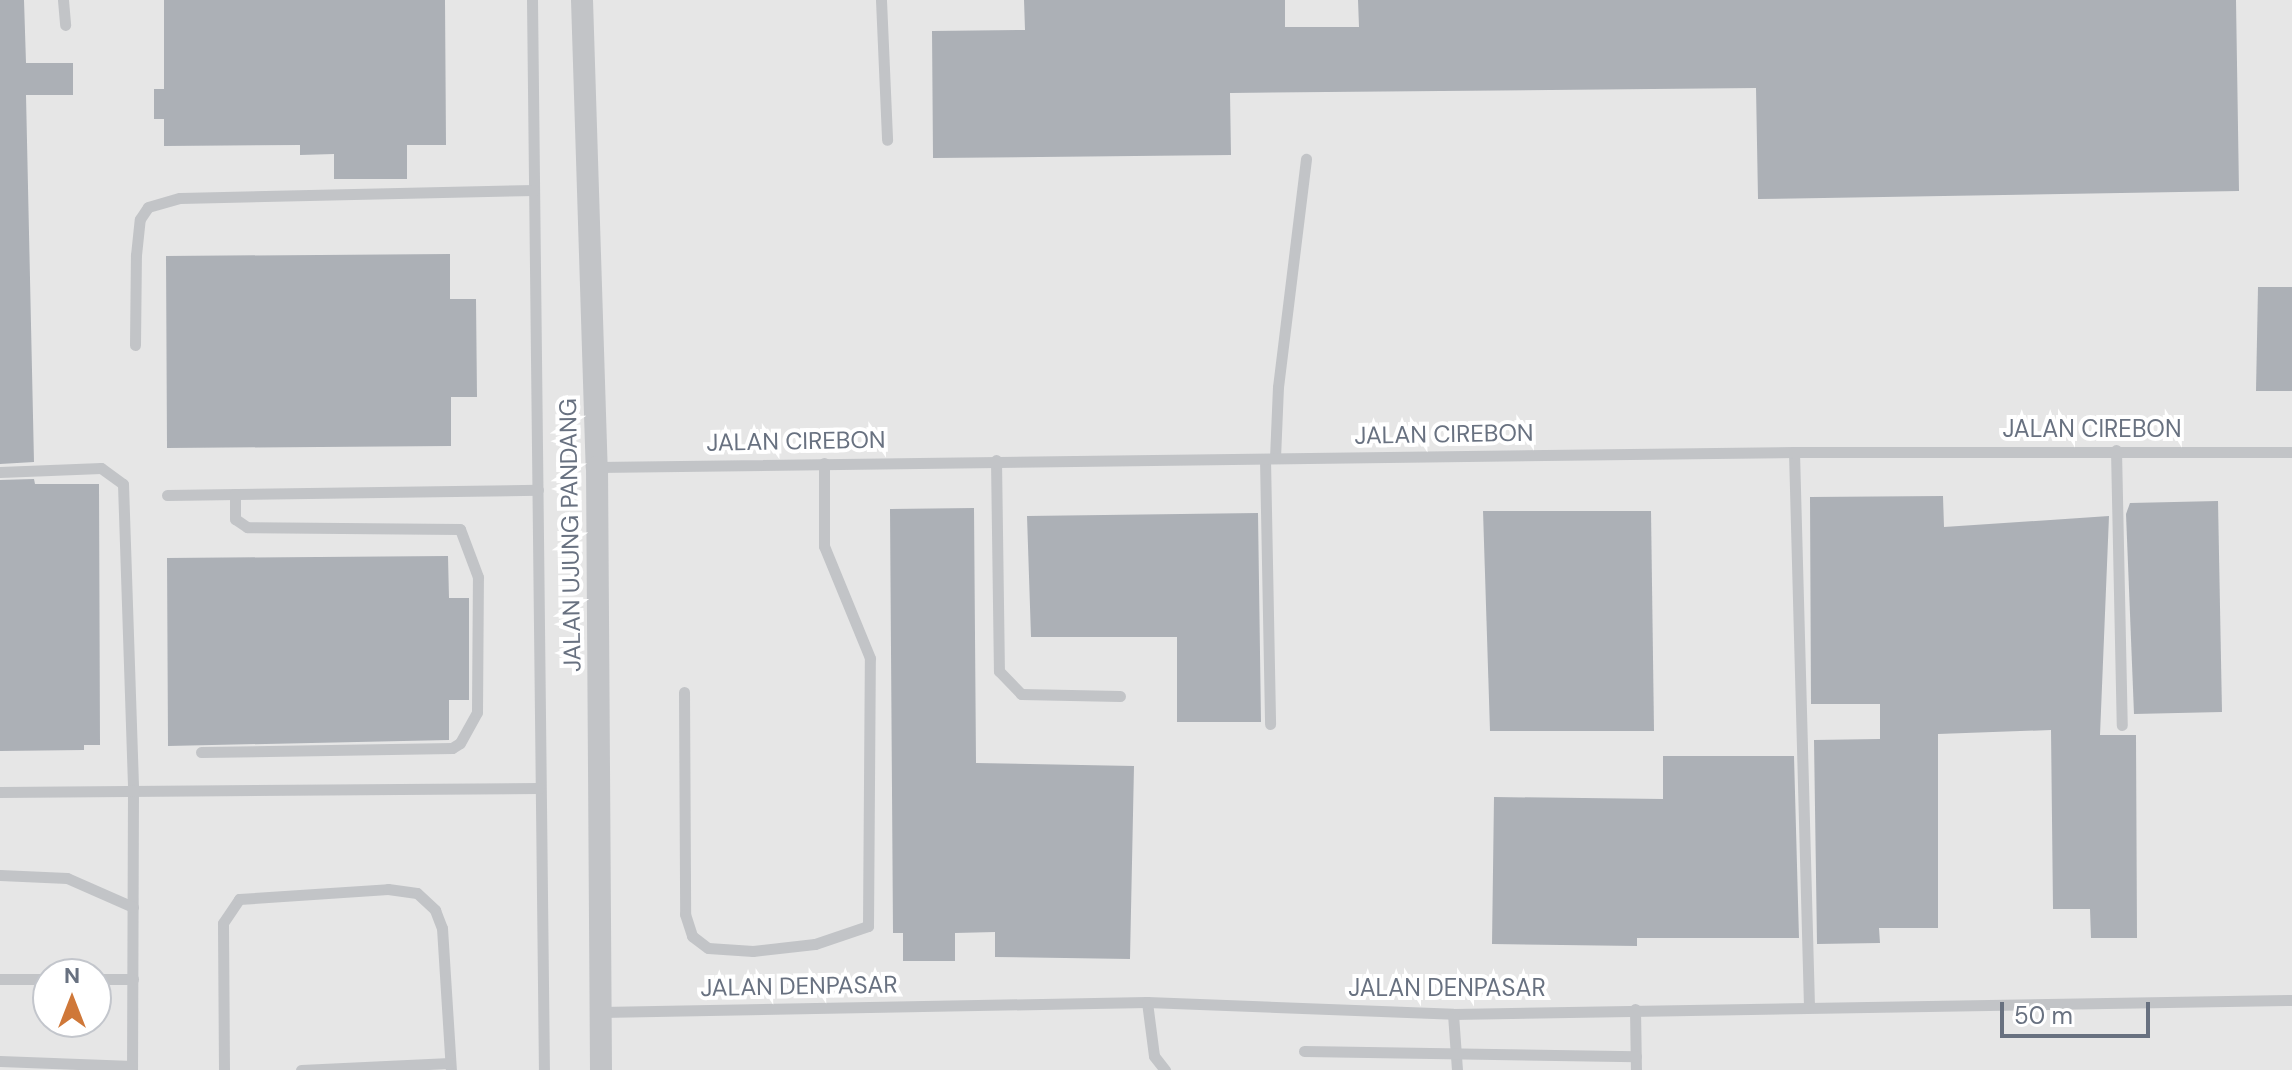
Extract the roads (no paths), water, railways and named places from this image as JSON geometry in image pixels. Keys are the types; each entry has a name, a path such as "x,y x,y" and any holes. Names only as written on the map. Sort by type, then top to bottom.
{"street":[{"name":"JALAN UJUNG PANDANG","path":"582,0 597,467 601,1070"}],"lane":[{"path":"63,0 65,25"},
{"path":"532,0 544,1070"},
{"path":"881,0 887,140"},
{"path":"1270,724 1270,458 1306,159"},
{"path":"135,345 137,243 140,219 148,207 180,198 534,190"},
{"path":"2116,450 2122,725"},
{"path":"1794,452 1809,1005"},
{"name":"JALAN CIREBON","path":"597,467 1794,452 2292,452"},
{"path":"996,460 999,671 1021,694 1120,696"},
{"path":"684,692 685,914 692,936 708,948 753,951 815,944 868,926 870,658 824,546 824,463"},
{"path":"0,472 101,468 123,484 133,789 132,1068 0,1061"},
{"path":"167,495 538,490"},
{"path":"201,752 452,748 460,743 477,712 478,577 460,529 243,527 235,519 235,494"},
{"path":"0,792 539,788"},
{"path":"0,875 67,878 133,907"},
{"path":"224,1070 222,948 227,915 239,899 264,893 363,890 417,893 435,910 442,928 450,1066 301,1070"},
{"path":"0,979 32,979"},
{"path":"112,979 133,979"},
{"name":"JALAN DENPASAR","path":"601,1012 1147,1002 1453,1014 1809,1005 2292,1000"},
{"path":"1147,1002 1154,1056 1165,1070"},
{"path":"1635,1009 1636,1070"},
{"path":"1453,1014 1457,1070"},
{"path":"1304,1051 1636,1056"}]}
